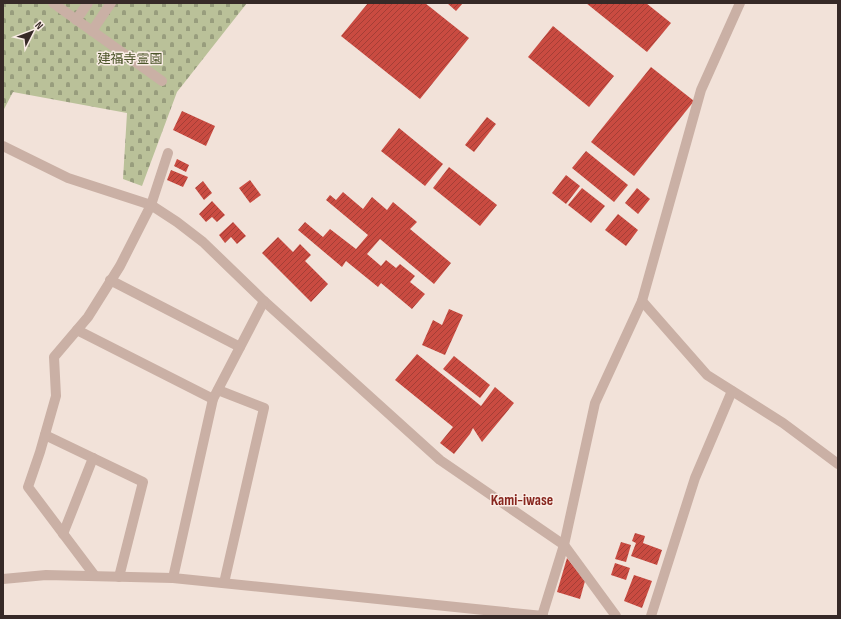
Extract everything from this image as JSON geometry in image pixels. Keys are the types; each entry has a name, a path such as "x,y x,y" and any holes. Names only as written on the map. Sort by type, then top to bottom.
{"street":[{"path":"53,3 162,81"},
{"path":"76,20 88,3"},
{"path":"92,31 110,3"},
{"path":"3,578 46,575 173,578 542,616 564,545 595,403 642,301 701,90 740,3"},
{"path":"3,146 68,178 151,206 178,222 203,242 264,301 440,460 564,545 616,616"},
{"path":"95,576 28,487 56,396 54,357 88,318 120,266 151,206 168,153"},
{"path":"110,280 240,346"},
{"path":"173,578 215,394 264,301"},
{"path":"642,301 707,375 783,423 838,464"},
{"path":"77,330 215,394 264,408 224,583"},
{"path":"651,616 695,478 732,391"},
{"path":"45,435 143,482 119,577"},
{"path":"63,534 94,458"}],"green space":[{"name":"建福寺霊園","path":"3,3 247,3 177,92 142,186 123,179 127,113 13,92 3,111"}],"building":[{"path":"368,3 425,3 469,38 420,99 341,36"},
{"path":"447,3 463,3 456,11"},
{"path":"586,3 646,3 671,23 647,52"},
{"path":"553,26 614,76 589,107 528,57"},
{"path":"651,67 694,101 634,176 591,142"},
{"path":"182,111 215,126 206,146 173,130"},
{"path":"487,117 496,124 474,152 465,145"},
{"path":"399,128 443,164 425,186 381,151"},
{"path":"586,151 628,185 614,202 572,168"},
{"path":"177,159 189,165 186,172 174,166"},
{"path":"449,167 497,205 480,226 433,188"},
{"path":"171,170 188,177 183,187 167,180"},
{"path":"566,175 580,186 566,204 552,193"},
{"path":"250,180 261,195 250,203 239,188"},
{"path":"203,181 212,193 204,200 195,188"},
{"path":"582,188 605,206 591,223 568,205"},
{"path":"637,188 650,199 638,214 625,203"},
{"path":"343,192 363,209 372,197 387,210 393,202 417,222 410,229 451,263 434,284 380,239 367,254 381,266 386,260 396,268 400,264 415,276 410,282 425,294 412,309 381,283 378,287 346,261 342,267 298,230 305,222 323,237 330,229 356,249 368,235 326,200 330,195 336,200"},
{"path":"212,201 225,215 217,222 212,217 206,222 199,214"},
{"path":"618,214 638,230 626,246 605,230"},
{"path":"233,222 246,236 237,244 231,237 225,243 219,235"},
{"path":"278,237 293,252 300,244 311,255 305,261 328,284 311,302 262,253"},
{"path":"449,309 463,315 445,355 422,345 433,320 442,325"},
{"path":"417,354 481,406 495,387 514,403 482,442 473,428 454,454 440,443 453,427 395,380"},
{"path":"454,356 490,385 480,398 443,369"},
{"path":"635,533 645,536 643,543 662,550 657,565 631,556 636,543 632,541"},
{"path":"621,542 631,545 626,562 615,559"},
{"path":"567,558 585,581 580,599 557,592"},
{"path":"615,563 630,568 626,580 611,575"},
{"path":"634,575 652,581 642,608 624,601"}],"district":[{"name":"Kami-iwase","path":"522,500"}]}
